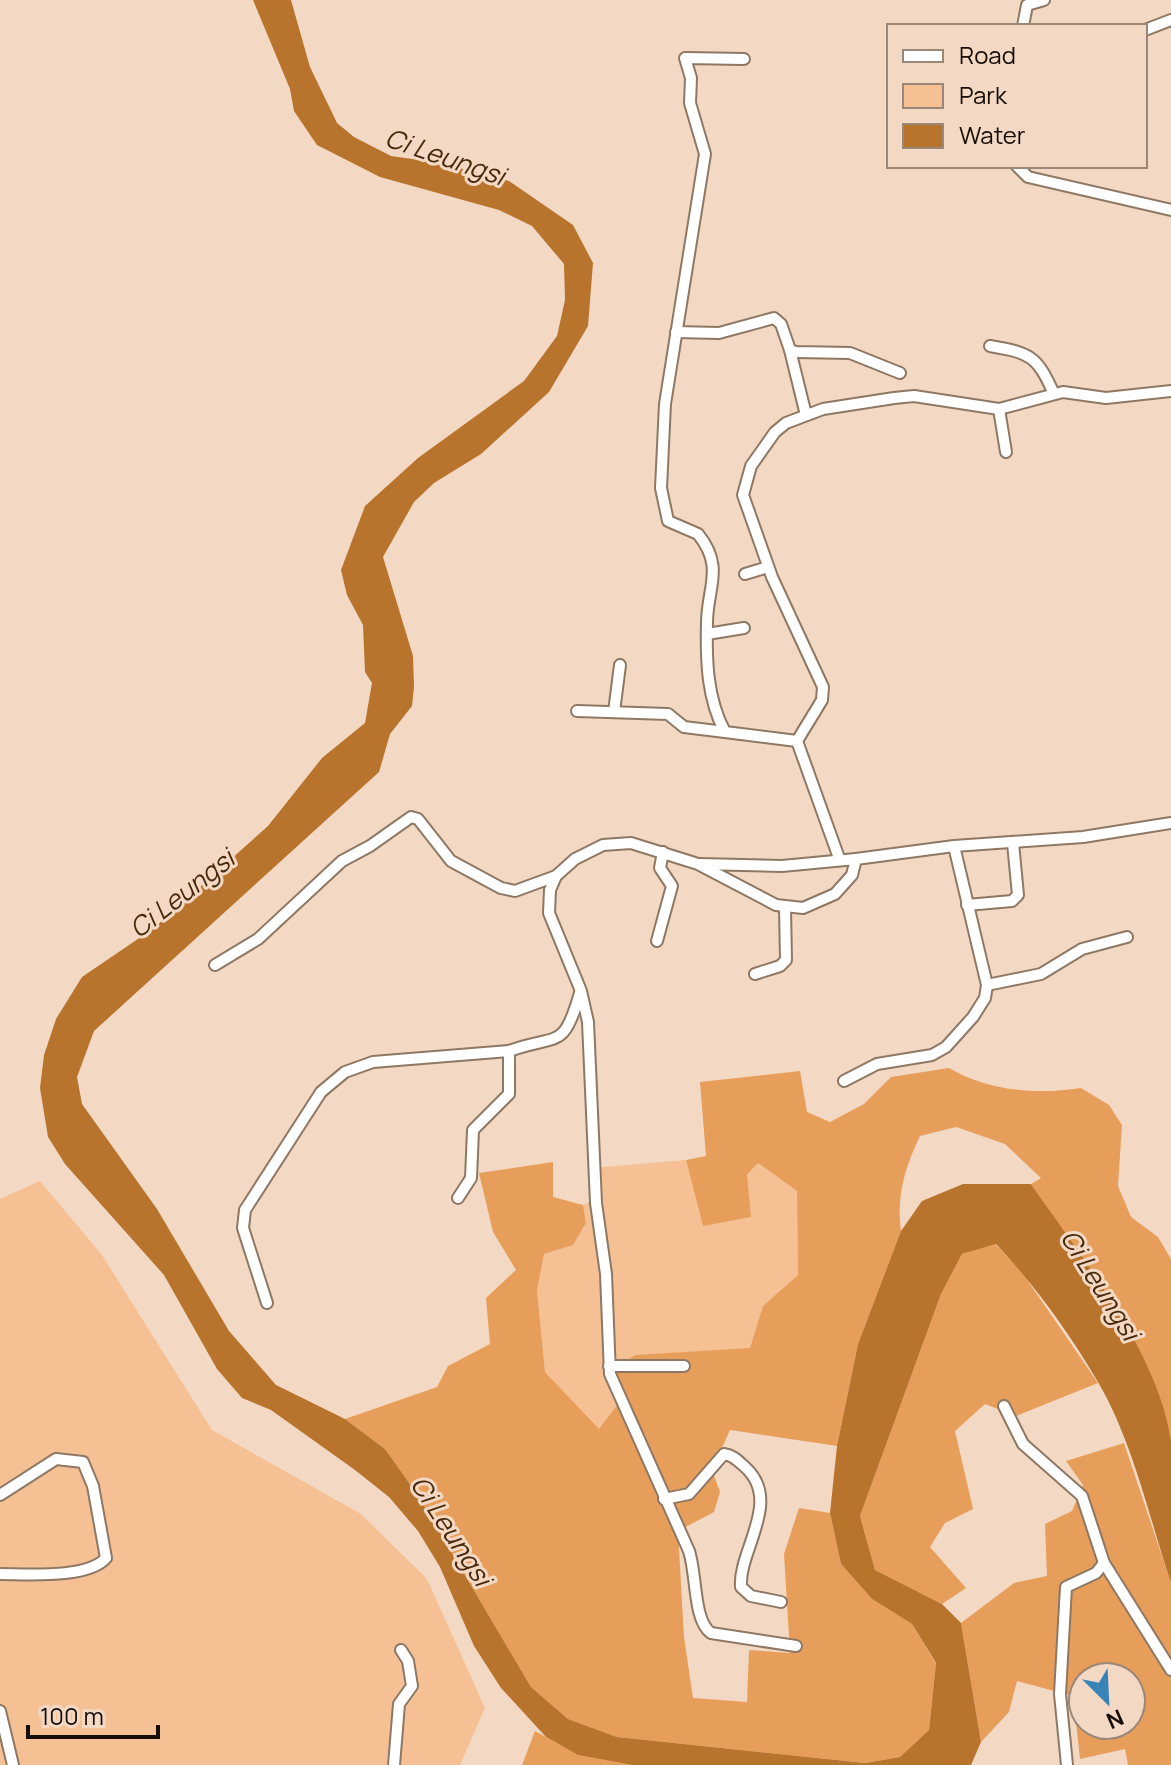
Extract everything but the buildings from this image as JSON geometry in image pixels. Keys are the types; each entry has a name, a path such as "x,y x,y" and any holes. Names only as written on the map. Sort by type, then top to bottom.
{"street":[{"path":"1023,24 1024,9 1030,1 1044,0"},
{"path":"1147,29 1171,20"},
{"path":"725,732 716,711 708,673 708,605 715,574 708,551 698,534 668,521 661,498 665,404 705,154 690,103 691,78 685,58 744,59"},
{"path":"1019,168 1028,177 1171,210"},
{"path":"676,332 719,333 774,318 781,324 790,350 806,415"},
{"path":"990,346 1031,356 1042,368 1054,394"},
{"path":"790,350 805,355 850,353 900,373"},
{"path":"839,858 797,741 824,692 768,567 745,503 744,487 766,441 786,423 842,404 914,396 999,409 1054,394 1106,398 1171,391"},
{"path":"999,409 1006,452"},
{"path":"745,574 768,567"},
{"path":"707,634 744,628"},
{"path":"614,712 620,665"},
{"path":"577,711 668,714 684,727 797,741"},
{"path":"215,965 258,939 342,861 370,846 411,817 418,819 451,861 501,888 515,891 556,876 575,859 603,845 631,843 698,864 785,908 803,908 827,900 852,875 856,859"},
{"path":"698,864 782,866 954,846 1013,843 1171,823"},
{"path":"967,905 1012,901 1018,895 1013,843"},
{"path":"844,1081 877,1064 932,1055 946,1047 973,1017 985,998 987,985 954,846"},
{"path":"657,941 672,886 660,868 663,852"},
{"path":"556,876 548,897 549,913 581,991 588,1022 596,1203 608,1295 612,1382 694,1565 698,1610 705,1628 711,1633 796,1646"},
{"path":"755,974 780,966 786,960 785,908"},
{"path":"987,985 1041,974 1082,949 1127,937"},
{"path":"267,1303 243,1228 245,1210 321,1092 345,1072 373,1062 509,1051 564,1034 571,1025 581,991"},
{"path":"458,1198 471,1178 473,1130 509,1094 509,1051"},
{"path":"609,1366 684,1366"},
{"path":"1004,1406 1023,1444 1082,1496 1104,1563 1171,1670"},
{"path":"664,1499 689,1494 717,1458 724,1454 731,1455 749,1470 758,1491 759,1510 741,1587 751,1596 781,1602"},
{"path":"0,1495 56,1459 83,1462 93,1486 106,1558 100,1565 75,1571 0,1574"},
{"path":"1067,1765 1060,1694 1066,1587 1096,1573 1104,1563"},
{"path":"394,1765 399,1704 412,1686 408,1661 401,1650"},
{"path":"0,1711 13,1765"}],"green space":[{"path":"686,1160 703,1226 758,1163 797,1190 798,1275 764,1306 750,1349 635,1355 622,1400 599,1430 545,1372 537,1290 544,1254 573,1245 586,1223 583,1205 591,1201 591,1168"},
{"path":"40,1181 102,1255 212,1430 361,1514 427,1579 485,1708 460,1765 0,1765 0,1199"}],"shaded area":[{"path":"949,1068 980,1082 1013,1089 1048,1091 1081,1088 1109,1105 1122,1125 1118,1186 1131,1217 1158,1237 1171,1259 1171,1441 1150,1373 1118,1312 1031,1184 1041,1178 1005,1144 956,1127 920,1136 903,1182 901,1231 858,1344 837,1446 730,1430 712,1470 720,1492 714,1512 678,1531 684,1637 693,1698 747,1702 749,1650 790,1653 784,1554 799,1508 830,1513 841,1564 872,1599 912,1624 936,1664 929,1730 900,1757 865,1763 617,1737 568,1719 531,1687 417,1494 385,1449 345,1419 437,1387 448,1366 490,1344 486,1298 516,1270 493,1232 479,1173 553,1162 553,1197 583,1205 586,1223 573,1245 544,1254 537,1290 545,1372 599,1429 621,1400 616,1368 635,1355 750,1348 763,1306 798,1275 797,1191 758,1163 747,1175 751,1217 703,1226 686,1160 706,1156 700,1082 800,1071 807,1112 830,1122 864,1104 891,1077"},
{"path":"995,1244 1019,1268 1098,1383 1016,1416 985,1404 955,1431 973,1509 945,1523 930,1547 966,1588 942,1604 875,1570 860,1516 941,1294 962,1254"},
{"path":"1124,1443 1171,1583 1171,1765 1128,1765 1125,1749 1080,1759 1078,1741 1147,1741 1147,1661 1067,1661 1067,1694 1017,1681 1009,1712 981,1742 961,1623 1014,1583 1047,1576 1045,1524 1072,1511 1083,1485 1066,1461"},
{"path":"535,1731 578,1755 632,1765 522,1765"}],"water":[{"name":"Ci Leungsi","path":"253,0 291,0 310,67 337,123 354,137 391,156 441,163 509,181 573,225 593,263 588,326 549,392 481,454 434,483 414,502 383,557 413,656 414,687 412,706 390,734 379,772 94,1031 77,1077 82,1104 157,1209 229,1331 276,1385 345,1419 385,1449 417,1494 531,1687 568,1719 617,1737 865,1763 900,1757 929,1730 936,1663 912,1624 872,1599 841,1564 830,1513 837,1446 858,1344 901,1231 922,1201 963,1184 1031,1184 1115,1306 1151,1374 1163,1407 1171,1441 1171,1583 1121,1429 1087,1364 1038,1293 996,1244 962,1254 941,1294 860,1516 875,1570 942,1604 961,1623 981,1742 971,1765 632,1765 578,1755 546,1737 501,1688 474,1646 440,1567 418,1531 389,1497 355,1470 271,1410 242,1398 217,1369 164,1275 65,1164 48,1137 40,1088 44,1055 56,1019 82,977 154,928 268,826 322,758 365,723 372,683 365,672 363,625 347,595 341,570 365,506 418,458 524,381 557,336 565,300 564,264 532,226 499,210 380,177 317,145 294,111 290,89"}]}
